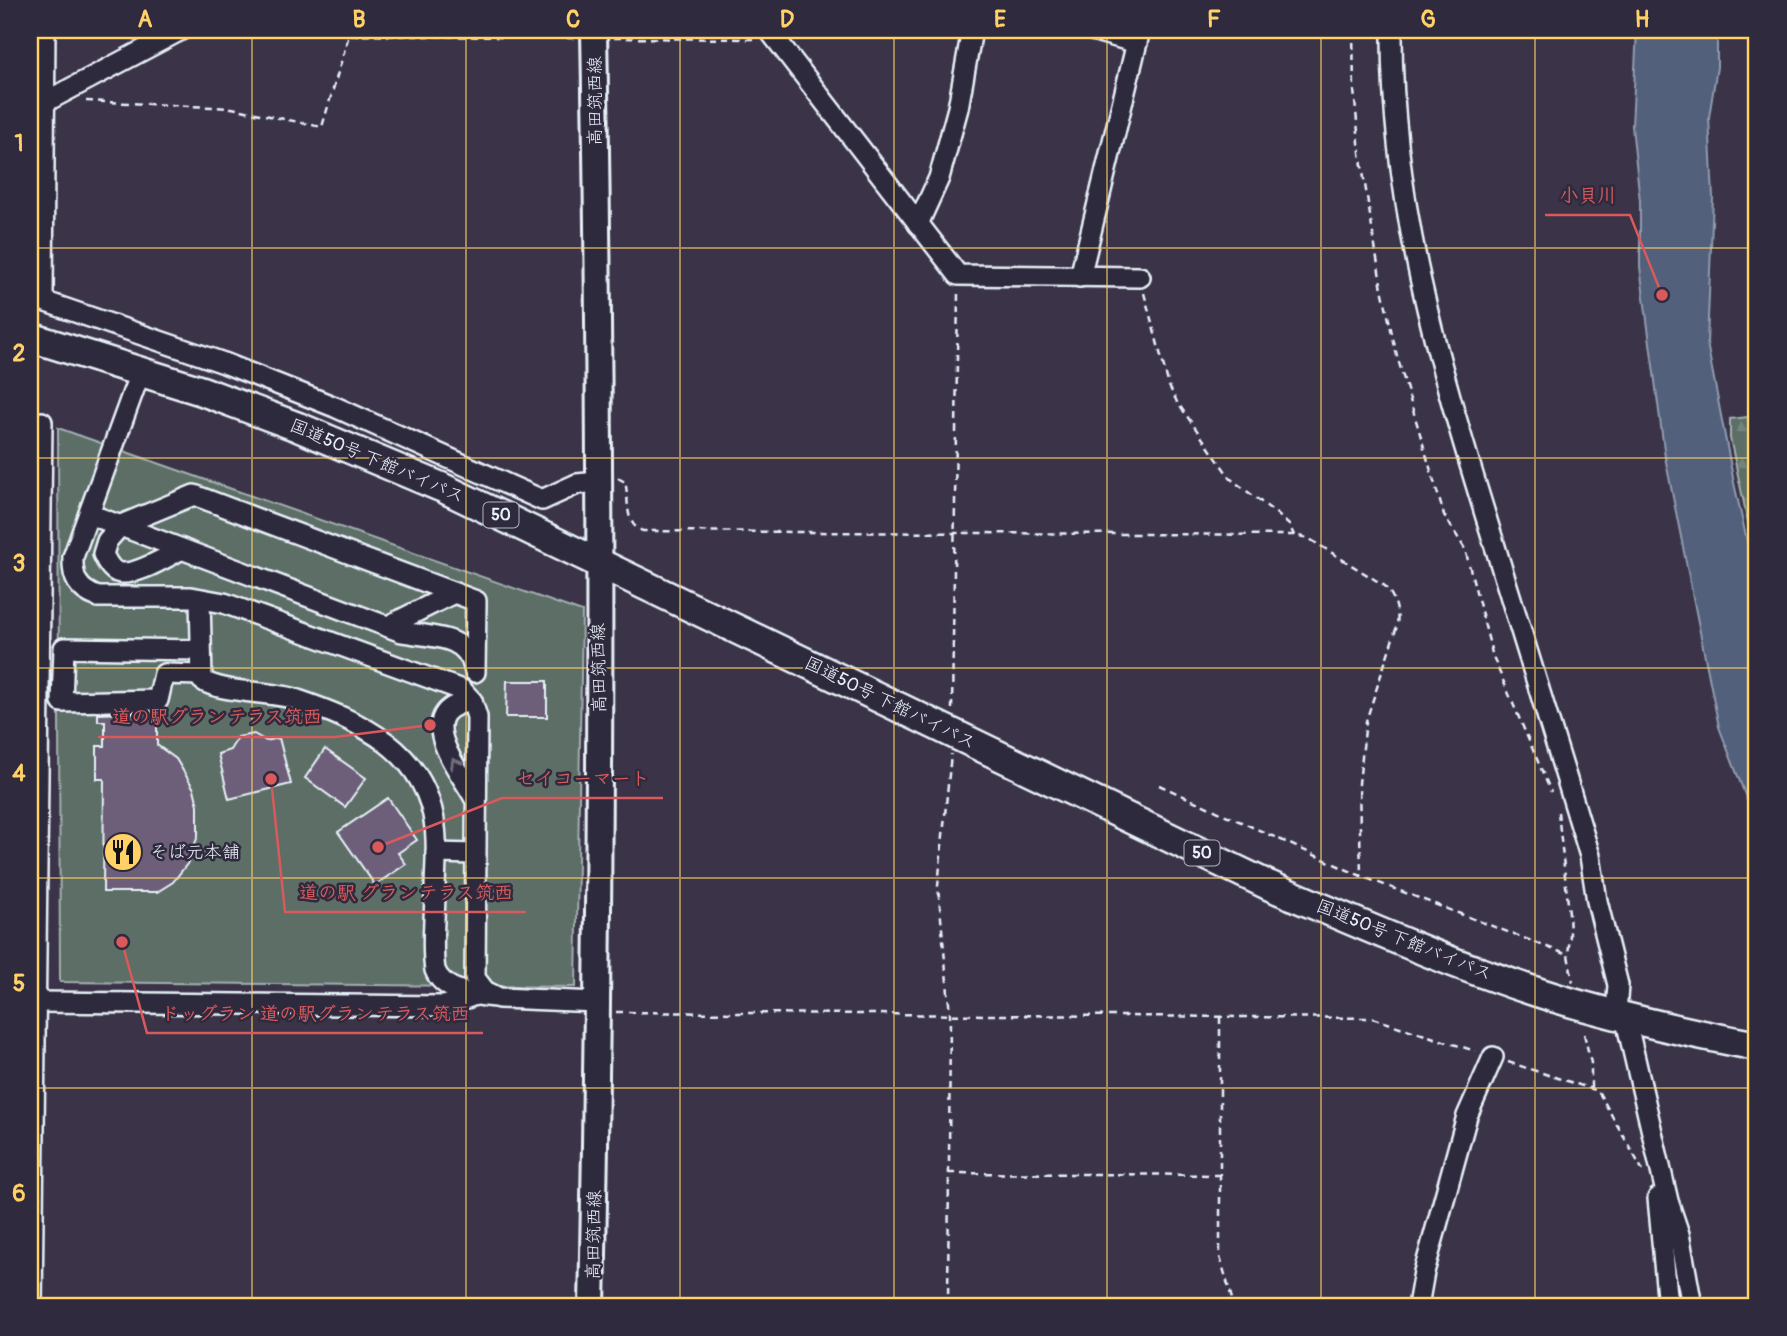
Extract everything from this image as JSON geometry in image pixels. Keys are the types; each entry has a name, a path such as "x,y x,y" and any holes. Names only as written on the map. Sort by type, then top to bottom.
{"highway":[{"name":"国道50号 下館バイパス","path":"30,337 141,370 286,422 372,457 598,562 1268,885 1461,964 1541,993 1757,1046"}],"main road":[{"name":"高田筑西線","path":"592,1306 600,695 594,34"}],"street":[{"path":"45,30 43,296 46,302 224,363 335,407 542,500 597,478"},
{"path":"44,103 181,30"},
{"path":"918,224 939,178 958,108 972,30"},
{"path":"1080,277 1139,36 1091,30"},
{"path":"1392,30 1401,167 1411,237 1429,325 1590,856 1597,901 1668,1201 1679,1234 1692,1306"},
{"path":"772,34 958,275 1140,277"},
{"path":"141,370 74,557 75,578 85,592 98,597 200,598 223,603 453,686 462,690 475,709"},
{"path":"32,1306 42,422"},
{"path":"182,549 130,572 118,572 107,564 103,554 107,541 121,525 194,495 476,601 475,978 485,990 499,998"},
{"path":"89,514 402,632 448,639 468,652 475,672"},
{"path":"388,626 454,593"},
{"path":"200,598 201,675 207,684 295,699 365,727 390,744 410,765 428,796 435,825 435,971 444,985 475,995 598,1007"},
{"path":"200,650 64,648 62,702 158,700 164,674 201,675"},
{"path":"475,709 459,703 444,713 440,723 441,738 476,801"},
{"path":"436,853 475,854"},
{"path":"35,1004 445,1006 475,995"},
{"path":"1418,1306 1424,1272 1467,1116 1493,1057"},
{"path":"1658,1198 1668,1306"}],"path":[{"path":"1353,30 1354,89 1360,153 1381,284 1397,356 1444,516 1465,549 1493,657 1554,798"},
{"path":"44,103 72,100 233,108 322,127 349,35 772,34"},
{"path":"953,709 958,275"},
{"path":"1140,277 1168,386 1177,402 1231,479 1277,514 1289,525 1294,535"},
{"path":"597,478 615,477 625,482 629,495 629,519 635,528 643,531 1294,535 1308,538 1385,586 1396,604 1397,626 1373,694 1363,739 1359,783 1361,876"},
{"path":"948,1306 950,1014 938,886 951,749"},
{"path":"1159,785 1361,876 1568,955"},
{"path":"1558,811 1570,924 1568,955 1573,982"},
{"path":"598,1007 1372,1018 1598,1091 1658,1198"},
{"path":"1220,1017 1220,1257 1234,1306"},
{"path":"1584,1034 1591,1063 1591,1088"},
{"path":"949,1174 1220,1175"}],"green space":[{"path":"1757,416 1757,564 1730,438 1730,419"},
{"path":"58,428 582,612 576,987 60,982"}],"water":[{"path":"1637,30 1717,30 1717,67 1709,117 1713,198 1707,343 1752,563 1757,607 1757,826 1719,727 1665,457 1640,267 1640,201 1632,126"}],"building":[{"path":"507,681 547,681 547,717 506,717"},
{"path":"157,712 157,745 176,759 194,789 198,805 198,836 187,864 173,882 157,892 103,892 104,779 97,779 97,746 105,746 105,721 98,721 98,714"},
{"path":"254,734 266,741 279,738 291,784 229,799 218,754 230,750 238,737"},
{"path":"325,749 366,778 345,807 305,778"},
{"path":"388,798 417,840 398,853 406,864 375,885 338,832"}],"place":[{"name":"小貝川","path":"1662,295"},
{"name":"道の駅グランテラス筑西","path":"430,725"},
{"name":"道の駅 グランテラス筑西","path":"271,779"},
{"name":"セイコーマート","path":"378,847"},
{"name":"そば元本舗","path":"123,852"},
{"name":"ドッグラン 道の駅グランテラス筑西","path":"122,942"}]}
